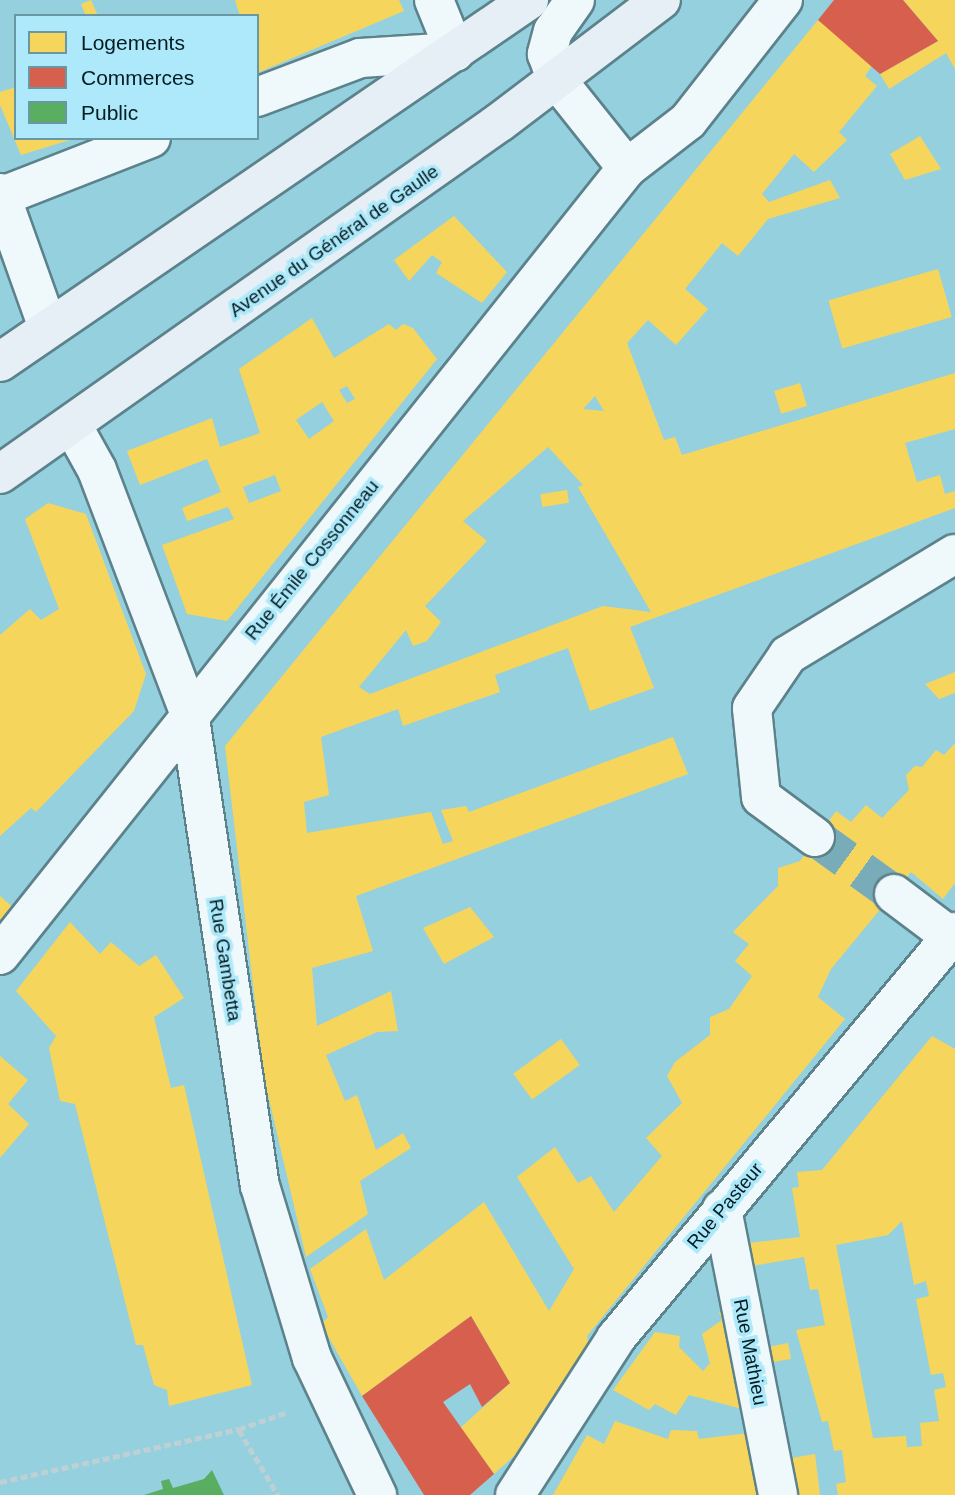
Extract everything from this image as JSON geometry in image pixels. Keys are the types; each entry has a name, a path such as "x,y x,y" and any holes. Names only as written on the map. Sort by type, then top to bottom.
{"main road":[{"path":"0,362 529,0"},
{"name":"Avenue du Général de Gaulle","path":"0,474 556,79 661,0"}],"street":[{"path":"259,96 360,58 455,52 434,0"},
{"path":"575,0 553,31 547,54 556,79 627,168"},
{"name":"Rue Émile Cossonneau","path":"0,955 189,712 627,168 688,121 783,0"},
{"path":"48,328 0,195 146,140"},
{"name":"Rue Gambetta","path":"72,425 97,470 189,712 260,1186 329,1395 377,1495"},
{"path":"815,836 761,797 752,708 788,655 955,554"},
{"path":"894,894 953,934"},
{"name":"Rue Pasteur","path":"515,1495 616,1338 953,934"},
{"name":"Rue Mathieu","path":"722,1209 778,1495"}],"path":[{"path":"0,1482 239,1429 329,1395"},
{"path":"239,1429 278,1495"}],"building: Logements":[{"path":"91,0 97,14 85,14 81,4"},
{"path":"235,0 399,0 404,11 259,72 259,14 239,14"},
{"path":"903,0 955,0 955,69 946,53 889,89 880,74 938,41"},
{"path":"818,20 873,64 865,76 877,86 839,132 847,140 814,172 794,154 762,194 769,202 830,180 840,198 768,219 738,256 722,243 685,289 708,309 676,345 648,320 627,343 664,440 675,437 682,455 955,373 955,429 905,443 917,482 940,475 945,494 955,491 955,508 630,627 654,688 590,711 568,648 495,675 500,692 403,726 398,709 321,737 329,795 304,802 307,833 431,812 443,844 453,841 441,810 466,806 469,812 673,737 688,774 356,896 373,951 312,968 317,1026 391,991 398,1031 377,1032 326,1055 345,1101 357,1095 376,1150 403,1133 411,1148 360,1181 368,1214 306,1257 264,1078 225,746","holes":["595,396 604,411 583,409","548,447 583,485 578,487 651,612 603,606 370,694 359,687 406,630 413,646 427,641 441,622 425,606 487,541 463,521"]},
{"path":"14,88 14,138 0,105 0,92"},
{"path":"920,136 941,169 905,180 890,154"},
{"path":"15,140 70,140 21,155"},
{"path":"454,216 507,272 482,303 436,273 442,262 432,255 409,281 394,260"},
{"path":"938,269 952,317 842,348 828,300"},
{"path":"312,318 334,358 389,324 396,330 403,324 413,328 437,359 227,621 187,614 162,545 234,519 228,507 187,521 182,508 221,492 207,459 140,485 127,451 212,418 220,447 260,433 239,369","holes":["347,386 355,399 347,403 339,390","322,402 334,421 309,439 296,420","275,475 281,491 249,503 243,487"]},
{"path":"800,383 807,406 781,414 774,391"},
{"path":"567,490 569,503 542,507 540,494"},
{"path":"48,503 86,514 146,674 134,711 36,812 31,808 0,836 0,635 30,609 41,620 59,609 25,519"},
{"path":"955,672 955,693 939,699 925,684"},
{"path":"955,743 955,883 943,899 911,872 831,969 818,997 845,1019 587,1336 589,1346 542,1431 494,1474 460,1428 510,1383 471,1316 362,1396 321,1324 328,1317 310,1269 366,1229 384,1280 484,1202 549,1311 574,1269 517,1177 555,1147 578,1183 591,1176 614,1212 662,1156 646,1138 682,1103 667,1076 675,1062 710,1035 710,1017 729,1009 752,976 735,961 749,944 733,932 778,886 778,868 800,861 836,811 851,822 866,805 882,818 909,790 906,775 915,766 922,767 936,750 944,755"},
{"path":"0,896 16,910 0,929"},
{"path":"470,907 494,937 444,964 423,928"},
{"path":"70,922 100,954 111,942 139,966 156,955 184,998 154,1017 171,1088 184,1085 252,1385 169,1406 167,1390 154,1385 143,1345 136,1345 75,1104 60,1101 49,1048 56,1036 16,991"},
{"path":"932,1036 955,1049 955,1495 838,1495 836,1484 846,1482 842,1450 834,1451 828,1421 822,1422 796,1330 825,1325 818,1289 810,1290 804,1257 752,1266 748,1243 800,1237 792,1188 799,1187 797,1172 822,1170","holes":["902,1221 914,1285 926,1281 929,1296 916,1299 931,1375 943,1373 946,1387 934,1390 939,1421 920,1423 922,1446 907,1447 906,1436 873,1438 836,1245 888,1235"]},
{"path":"561,1039 580,1065 532,1100 513,1074"},
{"path":"0,1056 28,1080 8,1104 29,1124 0,1158"},
{"path":"727,1308 746,1410 689,1395 676,1415 655,1404 649,1410 613,1390 655,1332 680,1336 679,1347 703,1371 710,1363 702,1334 722,1320 719,1312"},
{"path":"788,1343 791,1359 769,1363 766,1347"},
{"path":"615,1421 668,1439 671,1430 697,1431 699,1439 749,1433 761,1495 553,1495 587,1435 604,1444"},
{"path":"815,1454 820,1495 792,1495 785,1459"}],"building: Commerces":[{"path":"834,0 903,0 938,41 880,74 818,20"},
{"path":"471,1316 510,1383 482,1407 470,1384 443,1402 494,1474 470,1495 424,1495 362,1396"}],"building: Public":[{"path":"212,1470 224,1495 144,1495 163,1489 161,1481 169,1479 173,1488 204,1479"}],"tunnel":[{"path":"815,837 894,894"}]}
